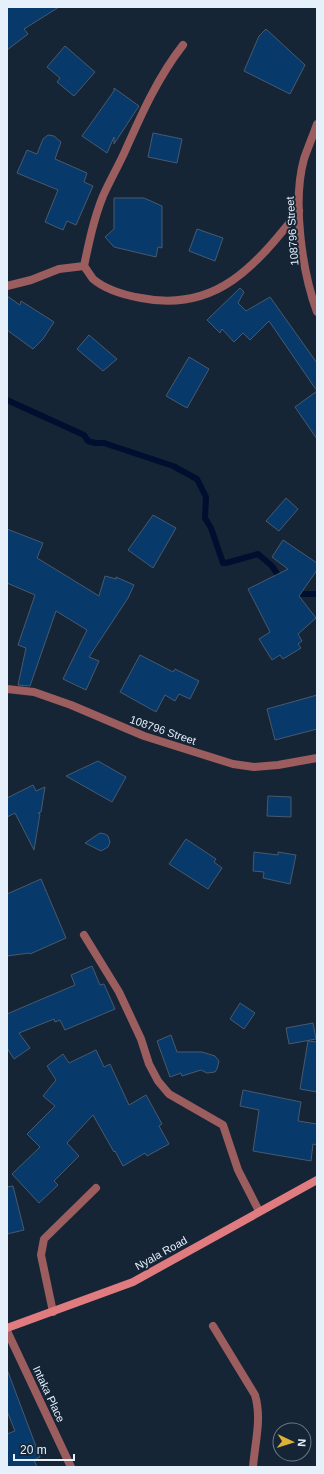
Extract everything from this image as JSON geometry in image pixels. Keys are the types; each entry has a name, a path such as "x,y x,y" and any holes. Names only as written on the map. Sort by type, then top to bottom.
{"street":[{"path":"183,45 170,61 159,79 103,196 90,235 84,266 93,279 124,295 148,300 171,302 197,298 223,287 242,274 271,246 299,212"},
{"name":"108796 Street","path":"317,124 304,159 300,184 299,212 303,261 311,295 317,312"},
{"path":"7,286 16,285 58,270 84,266"},
{"name":"108796 Street","path":"7,689 34,692 71,705 144,736 233,764 254,767 278,765 317,758"},
{"path":"84,935 119,992 141,1039 149,1064 158,1081 169,1094 224,1126 238,1170 260,1211"},
{"name":"Nyala Road","path":"7,1330 133,1282 317,1180"},
{"path":"53,1312 41,1255 44,1239 96,1188"},
{"path":"213,1326 255,1395 258,1406 258,1431 253,1467"},
{"name":"Intaka Place","path":"7,1330 71,1467"}],"building":[{"path":"7,7 59,7 24,29 28,34 7,50"},
{"path":"266,29 305,65 290,94 244,71 259,36"},
{"path":"65,46 95,72 74,96 57,82 60,78 47,67"},
{"path":"114,88 139,106 114,144 114,137 107,153 82,136 114,91"},
{"path":"153,133 182,139 177,163 148,157"},
{"path":"48,135 54,136 61,142 55,159 87,173 84,182 93,186 76,225 67,221 63,230 45,222 58,190 17,173 27,150 37,154 43,139"},
{"path":"114,198 144,198 162,206 162,248 158,247 156,257 114,247 105,237 114,229"},
{"path":"197,229 223,238 215,261 189,251"},
{"path":"240,288 244,292 238,303 246,311 270,297 317,363 317,391 269,321 250,340 243,333 234,342 222,329 220,333 207,320"},
{"path":"7,296 20,305 21,301 54,322 43,339 33,349 7,330"},
{"path":"89,335 117,359 103,371 77,349"},
{"path":"189,357 209,369 187,408 166,396"},
{"path":"317,391 317,439 295,407"},
{"path":"286,498 298,509 279,531 266,521"},
{"path":"153,515 176,528 153,568 128,550"},
{"path":"7,529 43,543 37,558 99,596 105,576 116,579 116,577 134,585 128,598 89,657 99,661 86,690 63,679 87,630 56,611 30,686 18,685 26,648 18,645 35,595 7,583"},
{"path":"283,540 317,563 317,570 299,596 316,618 298,634 302,641 298,644 301,648 283,659 280,655 272,660 259,639 270,632 248,589 288,569 272,557"},
{"path":"140,655 173,672 175,669 199,681 190,699 179,694 175,701 165,695 156,712 120,692"},
{"path":"317,695 317,729 275,740 267,709"},
{"path":"98,761 126,777 112,802 66,776"},
{"path":"33,785 36,791 45,787 41,812 38,813 40,814 34,850 15,813 7,817 7,798"},
{"path":"268,796 291,797 291,817 267,816"},
{"path":"100,833 108,836 110,842 108,847 101,851 85,843"},
{"path":"186,839 216,859 214,862 222,868 208,889 169,864"},
{"path":"254,852 278,855 278,852 296,855 290,884 263,878 264,872 253,871"},
{"path":"41,879 66,938 30,954 7,956 7,894"},
{"path":"92,966 100,985 104,984 115,1009 65,1030 60,1020 55,1022 54,1019 19,1033 30,1048 14,1059 7,1048 7,1014 75,985 71,975"},
{"path":"240,1003 255,1013 244,1029 230,1019"},
{"path":"313,1023 316,1039 289,1044 286,1028"},
{"path":"171,1035 177,1052 202,1052 215,1056 219,1061 215,1072 207,1073 201,1070 182,1076 181,1073 170,1077 157,1041"},
{"path":"308,1041 317,1042 317,1092 300,1089"},
{"path":"96,1050 104,1067 110,1064 129,1105 146,1095 162,1124 159,1126 169,1144 147,1156 145,1153 123,1166 93,1115 67,1143 79,1156 54,1181 58,1185 39,1203 12,1174 40,1147 27,1134 55,1106 43,1096 56,1080 47,1066 63,1054 69,1063"},
{"path":"243,1090 301,1102 298,1121 317,1124 317,1145 313,1144 311,1161 253,1151 259,1110 240,1106"},
{"path":"13,1186 24,1230 7,1234 7,1187"},
{"path":"8,1372 40,1457 34,1460 37,1467 7,1467 7,1434 15,1431 7,1411"}],"waterway":[{"path":"7,400 84,435 88,441 104,443 173,466 197,479 206,497 205,518 211,528 223,563 258,554 272,566 282,581"},
{"path":"293,594 317,594"}]}
